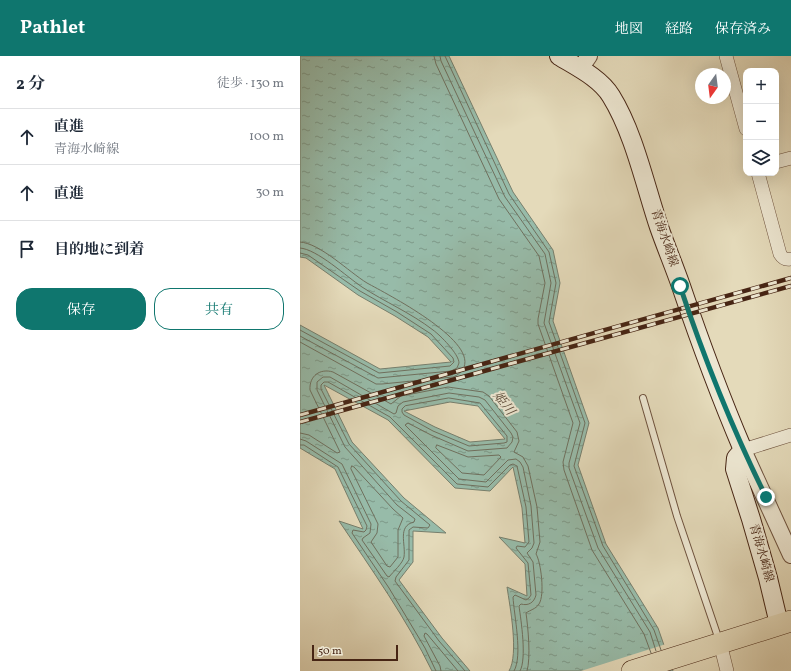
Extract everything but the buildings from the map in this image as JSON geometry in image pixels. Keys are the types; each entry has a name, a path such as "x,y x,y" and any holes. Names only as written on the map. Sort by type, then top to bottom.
{"highway":[{"path":"632,671 778,625"}],"main road":[{"name":"青海水崎線","path":"559,56 584,63 604,86 620,114 633,146 695,329 725,409 743,450 736,458 735,469 768,578 778,625"}],"street":[{"path":"726,56 743,118"},
{"path":"779,161 791,158"},
{"path":"759,176 780,254 787,260 791,259"},
{"path":"791,434 743,450 791,555"},
{"path":"721,643 726,671"}],"lane":[{"path":"643,398 677,516 721,643"}],"water":[{"name":"姫川","path":"300,56 449,56 513,192 553,250 560,283 553,321 589,423 578,465 606,544 658,628 673,671 509,671 512,663 514,642 507,587 527,596 525,564 499,537 525,543 522,508 513,467 490,491 455,488 388,420 324,385 352,442 404,498 446,533 413,531 413,562 399,580 442,638 470,671 432,671 400,613 339,521 363,529 335,469 300,448 300,325 380,369 451,362 428,337 358,295 306,258 300,257","holes":["450,402 478,406 505,439 470,442 435,427 404,411"]}],"pier":[{"path":"666,644 674,668 666,671 581,671"}],"railway":[{"path":"300,415 791,278"},
{"path":"300,422 791,286"}],"route":[{"path":"680,286 725,409 766,497"}]}
